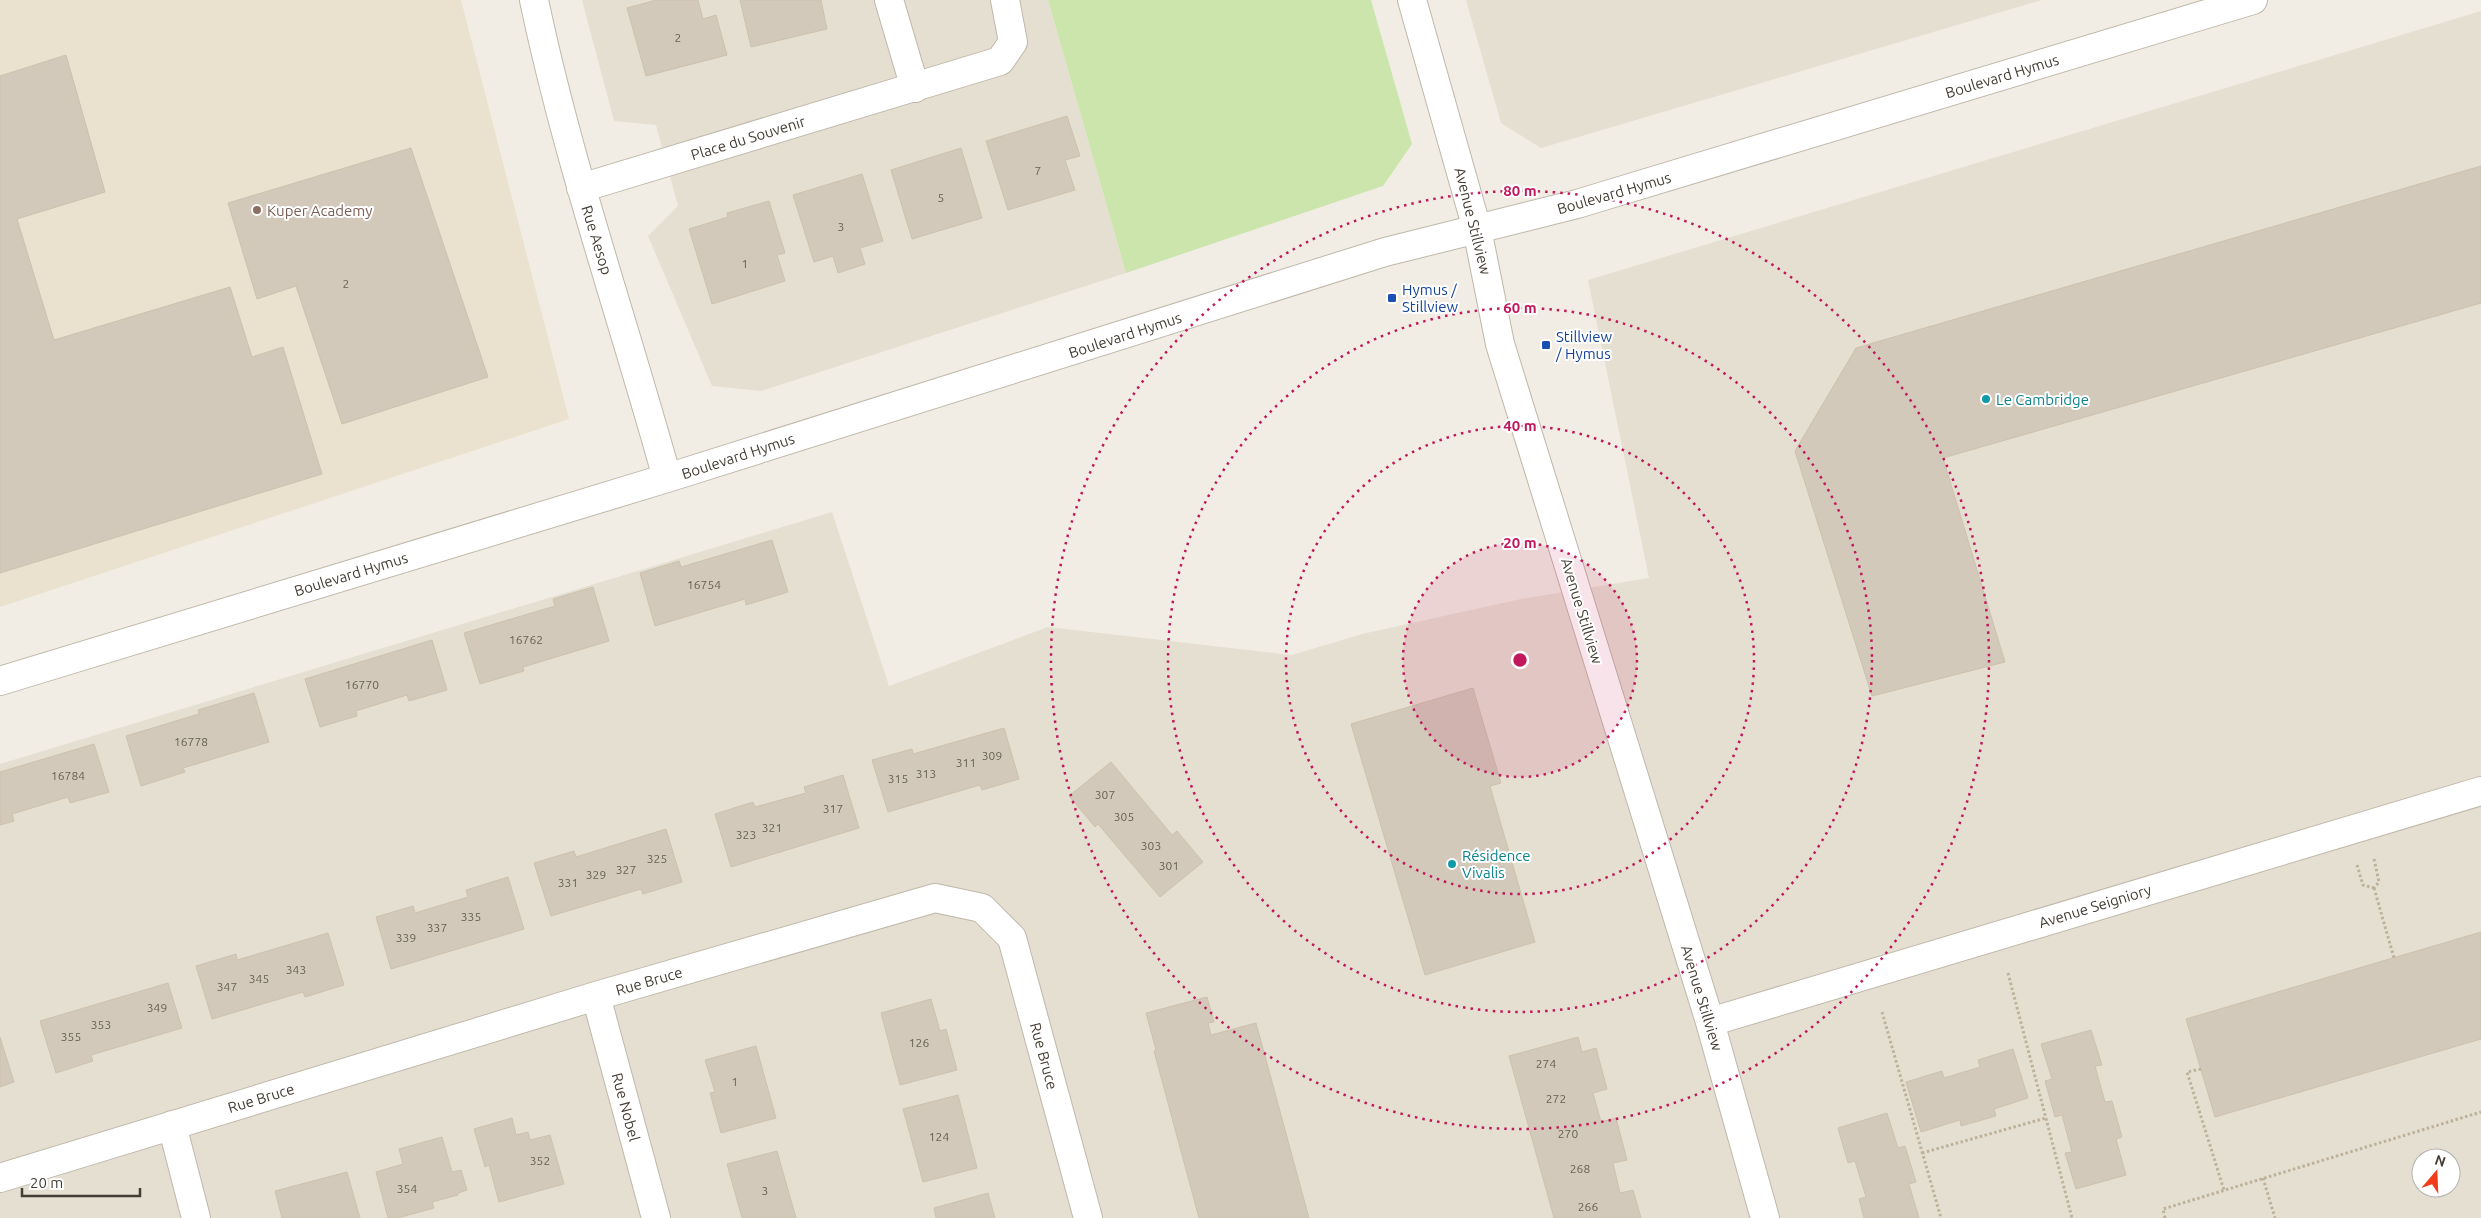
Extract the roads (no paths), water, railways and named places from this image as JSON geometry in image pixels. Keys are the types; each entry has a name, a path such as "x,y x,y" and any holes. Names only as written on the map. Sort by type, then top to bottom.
{"street":[{"name":"Rue Aesop","path":"534,0 581,188 667,478"},
{"path":"889,0 915,88"},
{"name":"Place du Souvenir","path":"581,188 1000,61 1013,42 1005,0"},
{"name":"Avenue Stillview","path":"1412,0 1477,229 1500,344 1710,1022 1765,1218"},
{"name":"Boulevard Hymus","path":"0,681 667,478 1099,344 1385,252 1577,204 1705,167 2252,0"},
{"name":"Avenue Seigniory","path":"1710,1022 2481,790"},
{"name":"Rue Bruce","path":"0,1178 596,996 936,898 982,908 1012,938 1088,1218"},
{"name":"Rue Nobel","path":"596,996 656,1218"},
{"path":"172,1125 196,1218"}],"place":[{"name":"Kuper Academy","path":"257,210"},
{"name":"Hymus / Stillview","path":"1392,298"},
{"name":"Stillview / Hymus","path":"1546,345"},
{"name":"Le Cambridge","path":"1986,399"},
{"name":"Résidence Vivalis","path":"1452,864"}]}
